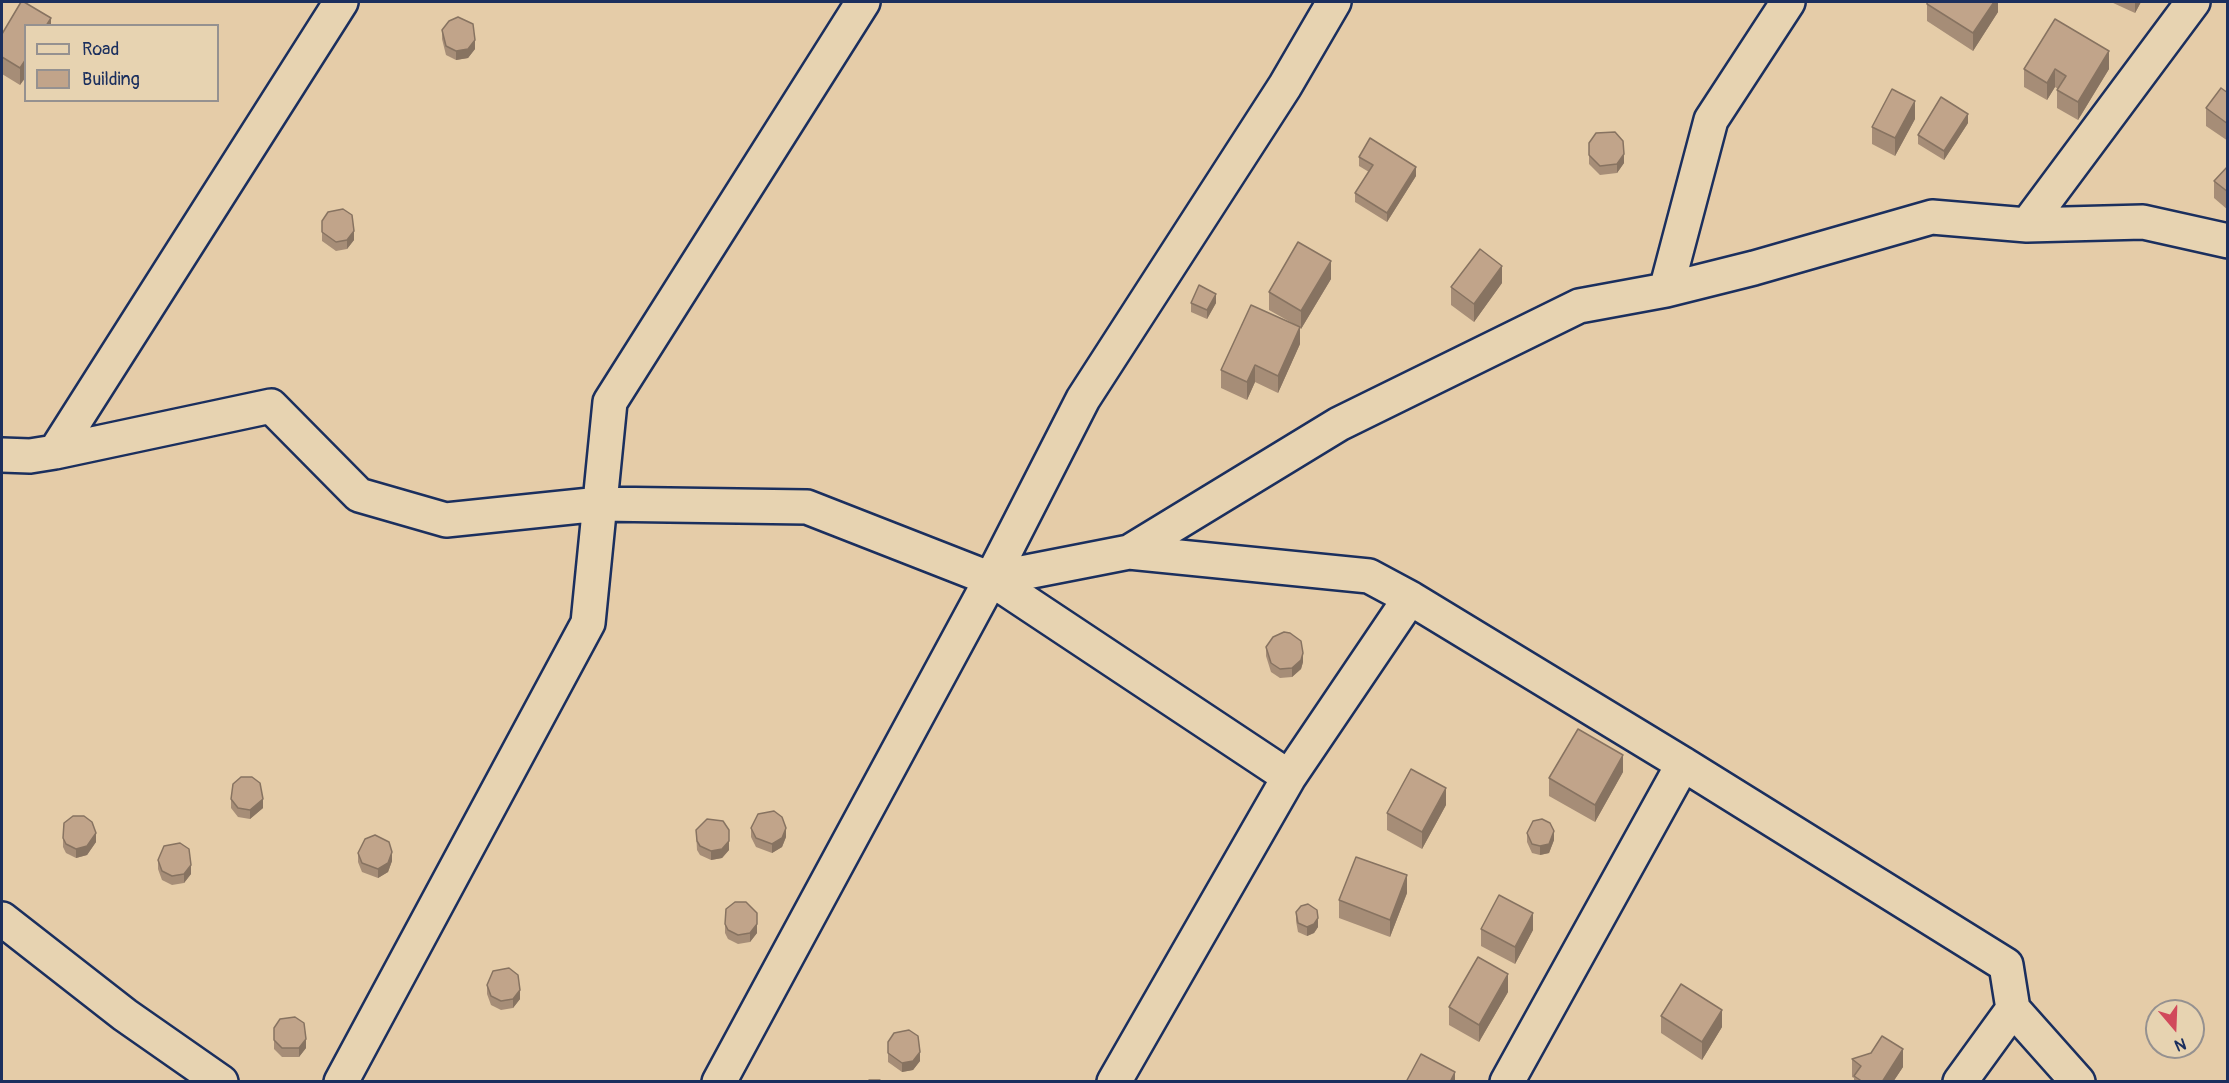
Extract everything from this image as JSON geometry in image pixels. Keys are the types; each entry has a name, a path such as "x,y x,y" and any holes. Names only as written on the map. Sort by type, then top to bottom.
{"street":[{"path":"55,452 341,2"},
{"path":"341,1082 588,623 610,402 863,2"},
{"path":"719,1082 991,579 1083,399 1285,86 1334,2"},
{"path":"1666,290 1711,120 1788,2"},
{"path":"2027,225 2193,2"},
{"path":"1129,552 1339,424 1579,306 1666,290 1932,217 2027,225 2144,222 2228,241"},
{"path":"2,455 30,456 55,452 271,406 359,495 446,519 600,504 807,507 991,579 1289,777"},
{"path":"991,579 1129,552 1369,576 1410,598 1683,764 2006,965 2013,1010 2078,1082"},
{"path":"1114,1082 1289,777 1410,598"},
{"path":"1507,1082 1683,764"},
{"path":"2,919 125,1015 221,1082"},
{"path":"1960,1082 2013,1010"}],"building":[{"path":"21,2 51,18 47,24 24,24 24,62 20,68 2,57 2,34"},
{"path":"1927,2 1994,2 1973,33"},
{"path":"458,17 473,24 475,40 468,49 456,51 446,46 442,30 449,21"},
{"path":"2055,19 2109,51 2078,102 2057,90 2066,76 2055,69 2047,83 2024,69"},
{"path":"2221,88 2228,93 2228,124 2206,108"},
{"path":"1892,89 1915,101 1895,138 1872,127"},
{"path":"1941,97 1968,114 1944,151 1918,135"},
{"path":"1615,132 1623,141 1624,154 1617,164 1600,166 1589,155 1589,143 1596,133"},
{"path":"1370,138 1416,167 1387,213 1355,193 1373,165 1359,157"},
{"path":"2228,166 2228,192 2214,181"},
{"path":"343,209 352,215 354,231 347,240 336,242 322,232 322,221 328,212"},
{"path":"1298,242 1331,261 1301,311 1269,292"},
{"path":"1480,249 1502,266 1474,304 1451,287"},
{"path":"1199,285 1216,294 1207,310 1191,303"},
{"path":"1251,305 1300,327 1278,376 1255,365 1247,382 1221,370"},
{"path":"1284,632 1290,633 1301,641 1303,653 1301,660 1292,668 1280,669 1271,663 1266,647 1273,637"},
{"path":"1578,729 1623,755 1595,805 1549,778"},
{"path":"1411,769 1446,788 1422,832 1387,813"},
{"path":"241,777 252,777 260,783 263,799 250,810 238,808 231,799 233,784"},
{"path":"774,811 782,817 786,828 782,838 772,844 756,838 751,828 758,814"},
{"path":"73,816 84,816 92,822 96,833 87,846 76,849 66,844 63,838 64,823"},
{"path":"707,819 723,821 729,830 729,841 722,849 711,851 700,846 697,841 696,830"},
{"path":"1542,819 1550,823 1554,831 1549,844 1540,846 1532,844 1527,833 1533,821"},
{"path":"375,835 389,842 392,852 388,863 378,869 362,863 358,853 365,839"},
{"path":"180,843 189,849 191,865 184,874 172,876 162,871 158,860 164,846"},
{"path":"1356,857 1407,875 1390,920 1339,900"},
{"path":"1499,895 1533,913 1515,947 1481,929"},
{"path":"735,902 746,902 757,913 757,924 750,933 738,935 728,930 725,924 726,909"},
{"path":"1308,904 1317,910 1318,918 1314,924 1307,927 1298,923 1296,912 1301,906"},
{"path":"1478,957 1508,974 1479,1025 1449,1007"},
{"path":"509,968 518,975 520,990 513,999 501,1001 491,996 487,985 493,971"},
{"path":"1681,984 1722,1010 1702,1042 1661,1016"},
{"path":"295,1017 304,1023 306,1039 299,1048 282,1048 274,1040 274,1028 280,1019"},
{"path":"909,1030 918,1036 920,1052 913,1061 902,1063 888,1053 888,1042 894,1033"},
{"path":"1882,1036 1903,1049 1882,1082 1863,1082 1854,1076 1861,1066 1852,1059 1871,1053"},
{"path":"1421,1054 1455,1072 1450,1082 1406,1082"},
{"path":"869,1080 880,1080 881,1082 868,1082"}]}
